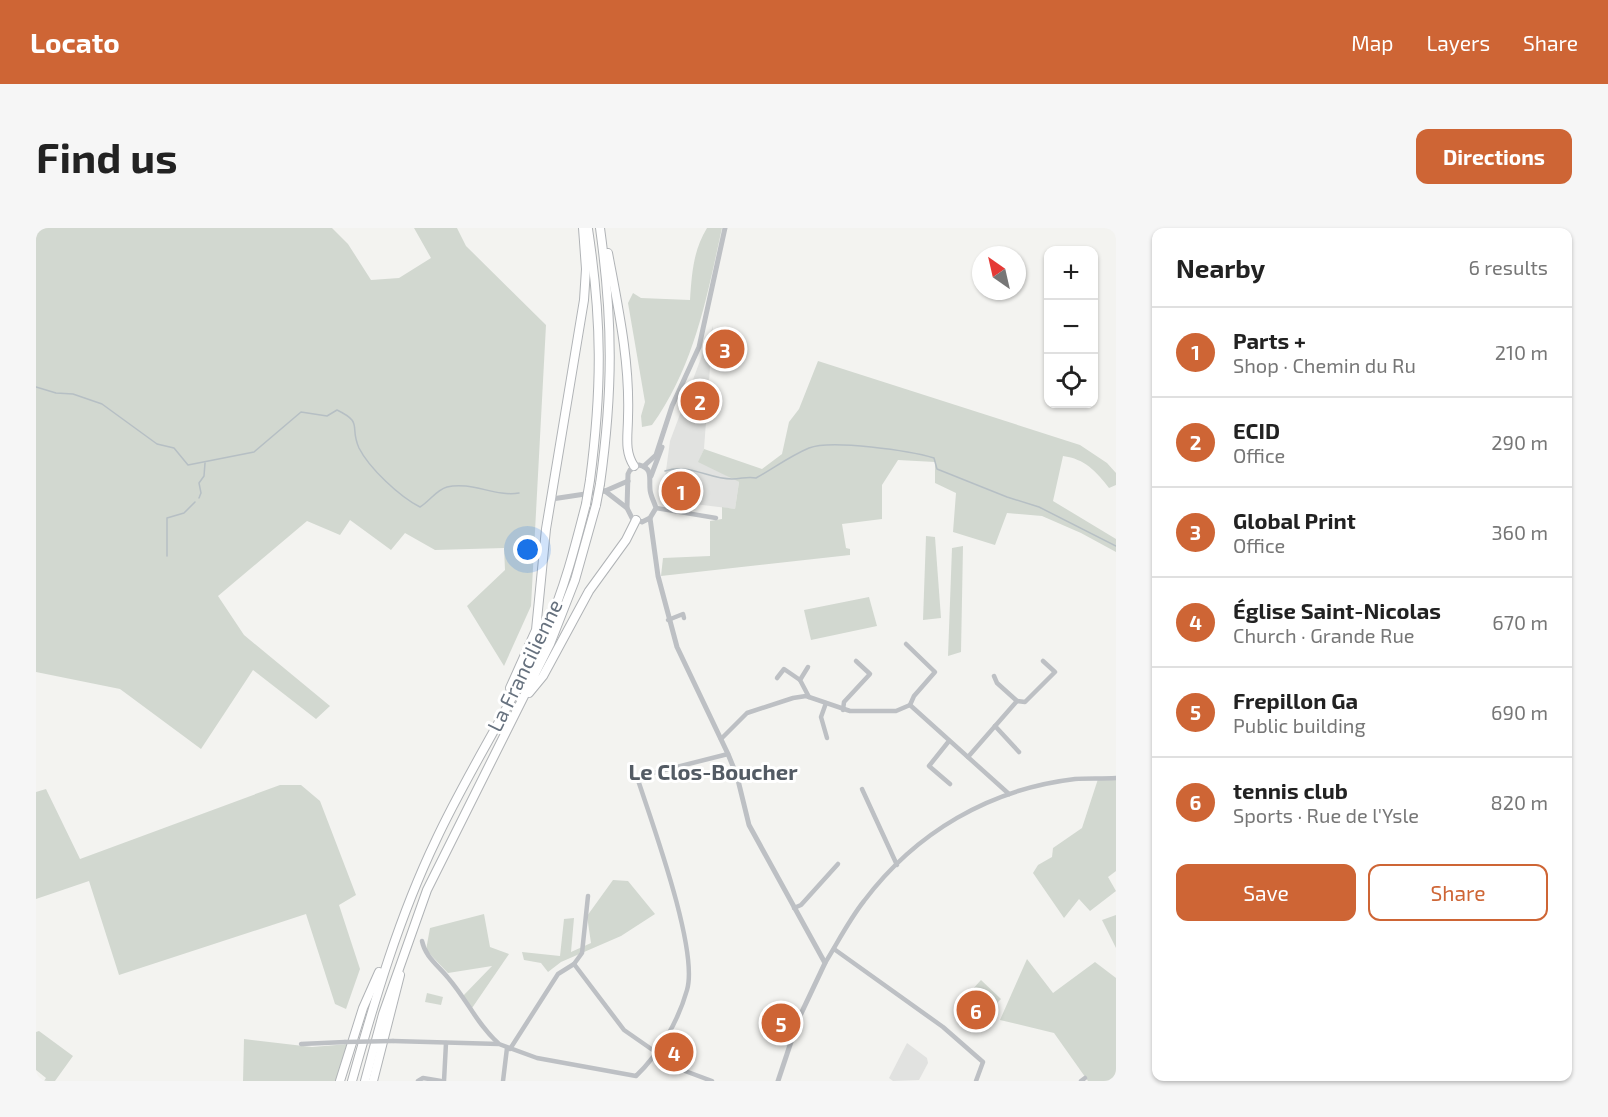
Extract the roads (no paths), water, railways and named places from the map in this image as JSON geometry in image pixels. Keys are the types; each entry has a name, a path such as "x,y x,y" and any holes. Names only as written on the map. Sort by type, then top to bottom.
{"highway":[{"path":"504,710 509,692 536,630 542,556 584,300 586,269 583,228"},
{"name":"La Francilienne","path":"352,1081 384,967 435,841 546,629 570,566 586,504 598,417 601,332 588,228"},
{"path":"602,228 627,361 629,388 627,447 628,457 634,466"},
{"name":"La Francilienne","path":"364,1081 383,1014 412,928 446,848 550,644 575,580 602,488 609,418 611,347 602,228"},
{"path":"518,709 543,676 589,591 639,521"},
{"path":"340,1081 363,1008 379,971 384,967"},
{"path":"373,1081 400,978 399,971"}],"street":[{"path":"651,530 629,515 627,508 628,474 634,466 644,466 656,455 672,406 699,347 725,228"},
{"path":"663,438 661,453 651,476 650,490 656,508 650,518 668,620 688,675 737,776 749,825 825,963"},
{"path":"644,466 651,476"},
{"path":"552,499 628,481"},
{"path":"602,488 627,508"},
{"path":"656,508 716,518"},
{"path":"639,521 650,518"},
{"path":"668,620 683,614 684,618"},
{"path":"721,739 747,713 793,698 809,697 843,710 896,711 910,705 914,696 935,672 906,644"},
{"path":"843,710 844,702 870,674 855,661"},
{"path":"994,676 997,683 1017,701 1025,702 1055,672 1043,661"},
{"path":"800,680 808,667"},
{"path":"777,678 784,669 800,680 809,697"},
{"path":"968,757 1017,701"},
{"path":"826,703 821,717 827,738"},
{"path":"910,705 1009,794"},
{"path":"995,726 1019,752"},
{"path":"949,741 929,766 950,784"},
{"path":"422,941 424,951 450,980 485,1031 499,1044 565,1064 637,1079 657,1053 688,990 687,946 657,837 636,777 728,754"},
{"path":"778,1081 799,1017 825,963 865,899 897,865 949,820 1009,794 1076,779 1116,778"},
{"path":"862,789 897,865"},
{"path":"794,908 801,905 838,864"},
{"path":"503,1081 508,1048 558,974 574,964 582,953 588,896"},
{"path":"834,949 943,1028 983,1062 975,1081"},
{"path":"574,964 624,1030 657,1053"},
{"path":"300,1044 393,1041 499,1044"},
{"path":"418,1081 423,1078 442,1081 446,1043"},
{"path":"653,1059 712,1081"}],"waterway":[{"path":"36,387 56,393 73,394 102,404 157,444 174,448 188,465 254,452 301,412 327,416 337,410 353,422 359,448 377,473 420,507 447,487 465,486 501,493 519,493"},
{"path":"665,471 683,469 723,478 756,478 802,451 820,446 852,445 908,452 934,458 937,469 1007,497 1039,507 1116,546"},
{"path":"199,498 201,493 199,483 204,476 205,463"},
{"path":"167,556 167,518 184,513 195,502"}],"place":[{"name":"Global Print","path":"725,349"},
{"name":"ECID","path":"700,401"},
{"name":"Parts +","path":"681,491"},
{"name":"tennis club","path":"976,1010"},
{"name":"Frepillon Ga","path":"781,1023"},
{"name":"Église Saint-Nicolas","path":"674,1052"}],"district":[{"name":"Le Clos-Boucher","path":"713,771"}]}
